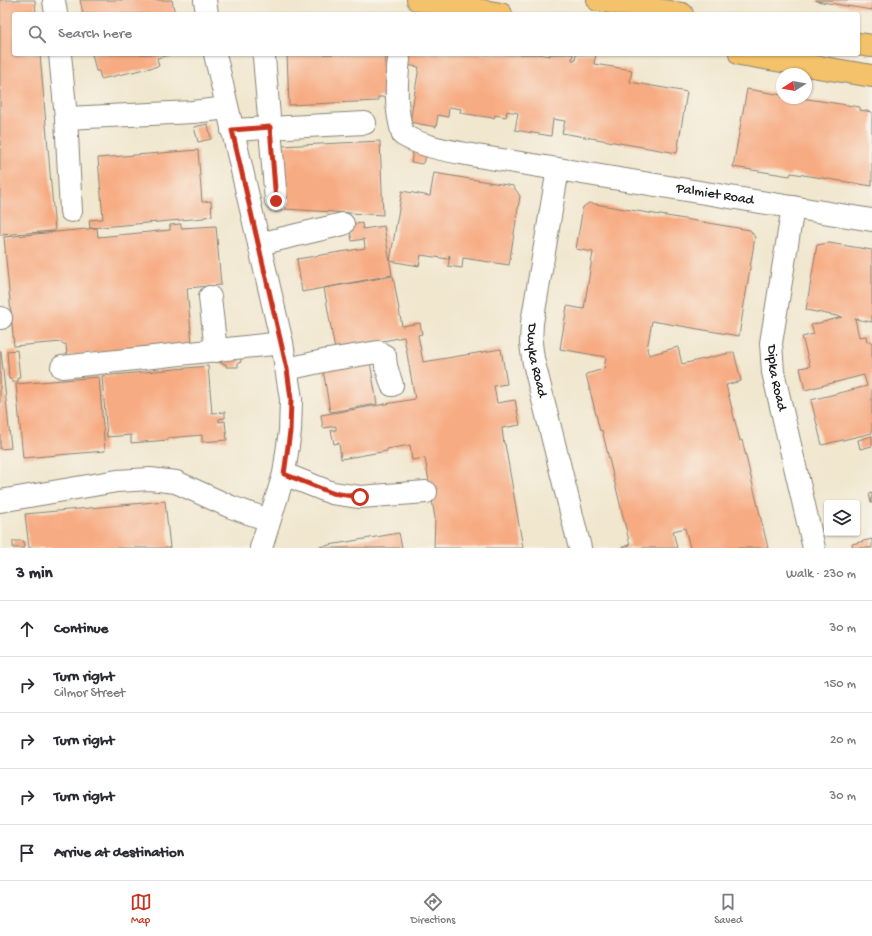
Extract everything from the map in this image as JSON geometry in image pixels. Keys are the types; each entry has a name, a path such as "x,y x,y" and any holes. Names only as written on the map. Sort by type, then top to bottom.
{"main road":[{"path":"418,0 489,12"},
{"path":"598,0 670,12"},
{"path":"860,44 872,46"},
{"path":"752,56 872,76"}],"street":[{"path":"54,0 56,12"},
{"path":"205,0 207,12"},
{"path":"60,56 66,118 71,211"},
{"path":"215,56 282,343 291,399 290,432 284,474 261,548"},
{"path":"264,57 276,201"},
{"name":"Palmiet Road","path":"399,59 396,93 397,111 403,135 432,147 478,156 872,220"},
{"path":"66,118 194,112 227,108"},
{"path":"232,130 365,123"},
{"name":"Dwyka Road","path":"558,169 532,323 531,343 533,359 580,548"},
{"name":"Dipka Road","path":"793,207 771,343 771,357 773,372 814,548"},
{"path":"259,244 344,224"},
{"path":"210,297 216,350"},
{"path":"62,367 282,343"},
{"path":"287,369 328,360 378,352 385,356 386,366 392,385"},
{"path":"284,474 332,493 360,497 426,492"},
{"path":"0,501 117,481 150,479 176,482 231,507 269,520"}],"building":[{"path":"0,0 35,0 36,12 12,12 12,56 40,56 55,231 0,235"},
{"path":"80,0 172,0 175,12 83,12"},
{"path":"872,0 872,10 816,1"},
{"path":"92,56 166,56 157,58 159,66 101,79 99,71 96,71"},
{"path":"287,56 385,56 386,97 378,97 378,101 289,105"},
{"path":"407,56 573,56 572,60 575,60 576,56 596,56 594,64 632,70 630,82 687,92 677,153 562,133 565,121 553,119 551,136 515,130 518,113 507,111 506,117 495,115 494,118 460,113 461,109 449,107 448,117 438,115 436,127 410,122 419,67 405,65"},
{"path":"747,89 776,94 776,104 812,104 812,100 860,107 860,110 872,112 872,186 791,173 790,176 733,167"},
{"path":"208,124 211,139 198,142 194,127"},
{"path":"380,141 383,215 284,209 281,146"},
{"path":"198,150 202,202 211,201 212,216 204,218 90,228 89,220 103,219 98,158"},
{"path":"413,151 428,154 422,164 411,162"},
{"path":"434,173 513,186 520,196 509,265 463,258 462,268 448,266 449,255 448,259 421,255 419,266 390,261 402,191 430,196"},
{"path":"589,203 750,230 755,237 739,336 652,321 647,349 649,355 678,347 682,364 734,352 741,381 726,385 740,441 742,440 768,548 690,548 685,528 673,531 677,548 619,548 630,545 602,430 600,431 586,374 604,369 606,357 560,349 567,306 584,309 593,252 576,249 583,207"},
{"path":"362,223 363,229 384,226 392,275 302,292 297,259 365,248 364,239 352,241 349,225"},
{"path":"181,224 181,228 216,226 221,285 187,288 192,344 67,356 66,344 62,344 62,342 14,346 4,237 97,228 98,237 170,230 170,225"},
{"path":"829,243 872,250 872,322 855,319 859,337 866,336 867,342 871,341 872,344 872,433 822,445 811,400 867,386 864,375 805,390 800,368 810,366 802,337 814,334 811,325 842,317 806,310 817,245"},
{"path":"393,276 402,326 420,323 422,334 418,335 423,362 501,349 507,384 494,386 497,403 515,400 520,425 502,428 523,548 434,548 435,518 425,458 412,460 410,445 387,449 387,451 341,459 339,443 334,444 331,430 336,430 336,426 323,428 321,415 415,399 404,337 335,350 324,288"},
{"path":"17,350 20,378 18,378 18,382 12,382 12,379 9,379 7,351"},
{"path":"0,351 11,448 0,449"},
{"path":"240,352 241,362 238,363 238,367 226,367 226,364 221,364 221,354"},
{"path":"370,362 377,404 330,412 323,369"},
{"path":"208,366 212,413 225,412 225,418 219,419 219,422 225,421 227,440 202,442 202,435 131,443 131,435 107,437 102,376"},
{"path":"99,377 105,451 23,458 16,384"},
{"path":"872,436 872,446 860,449 858,440"},
{"path":"872,493 872,503 871,503 869,494"},
{"path":"165,501 170,548 29,548 25,514"},
{"path":"399,533 402,548 318,548 318,547"},
{"path":"872,539 872,548 853,548 852,544"},
{"path":"13,541 24,541 24,548 13,548"}],"route":[{"path":"276,201 270,127 232,130 287,369 291,399 290,432 284,474 332,493 360,497"}]}
